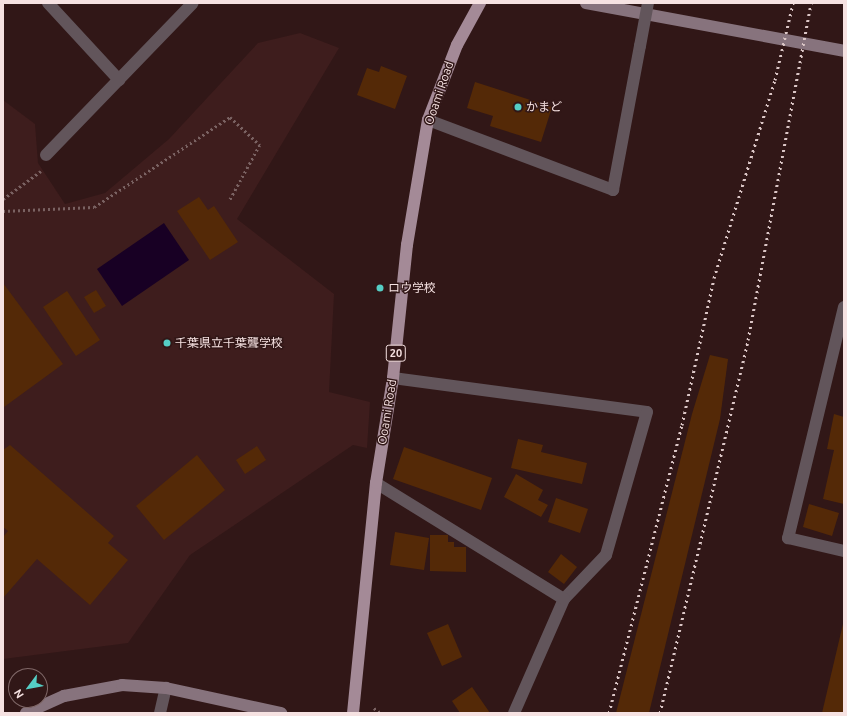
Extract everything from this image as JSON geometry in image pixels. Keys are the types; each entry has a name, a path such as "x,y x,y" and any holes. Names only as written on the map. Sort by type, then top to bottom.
{"main road":[{"name":"Ooami Road","path":"353,713 376,483 393,378 407,245 428,120 457,45 480,3"}],"street":[{"path":"48,3 119,80"},
{"path":"46,155 194,3"},
{"path":"586,3 844,51"},
{"path":"428,120 613,190 648,3"},
{"path":"844,307 788,538 844,551"},
{"path":"393,378 647,412 606,555 564,599 514,713"},
{"path":"376,483 564,599"},
{"path":"26,713 64,696 92,689 122,686 166,688 281,713"},
{"path":"160,713 166,688"}],"path":[{"path":"3,211 94,207 230,117 260,145 230,200"},
{"path":"3,199 46,168"},
{"path":"374,708 381,713"}],"shaded area":[{"name":"千葉県立千葉聾学校","path":"300,33 339,48 237,219 334,294 329,392 370,402 367,448 353,445 190,555 128,643 3,659 3,100 35,124 38,163 65,204 105,193 169,139 258,43"},
{"path":"164,223 189,260 122,306 97,269"}],"building":[{"path":"381,66 407,76 395,109 357,95 367,68 379,72"},
{"path":"475,82 552,107 541,142 490,126 493,116 467,108"},
{"path":"199,197 208,210 214,206 238,242 210,260 177,211"},
{"path":"3,283 63,364 4,407 3,406"},
{"path":"96,290 106,306 94,313 84,297"},
{"path":"67,291 100,340 76,356 43,307"},
{"path":"710,355 728,359 720,419 649,713 616,713 692,414"},
{"path":"834,414 844,417 844,504 823,499 834,450 827,449"},
{"path":"518,439 543,445 541,452 587,463 582,484 511,468"},
{"path":"10,445 114,536 108,543 128,560 90,605 37,559 3,598 3,537 8,531 3,527 3,450"},
{"path":"257,446 266,460 245,474 236,460"},
{"path":"404,447 492,478 481,510 393,479"},
{"path":"197,455 225,490 164,540 136,506"},
{"path":"516,474 543,490 538,500 548,505 541,517 504,497"},
{"path":"556,498 588,509 580,533 548,522"},
{"path":"809,504 839,513 832,536 803,527"},
{"path":"395,532 429,538 424,570 390,565"},
{"path":"430,535 448,535 448,542 454,542 454,547 466,547 466,572 430,571"},
{"path":"561,554 577,567 564,584 548,572"},
{"path":"448,624 462,657 442,666 427,633"},
{"path":"843,624 844,713 822,713"},
{"path":"472,687 490,713 460,713 452,701"}],"railway":[{"path":"609,713 682,425 714,278 775,80 793,3"},
{"path":"660,713 748,340 811,3"}],"place":[{"name":"かまど","path":"518,107"},
{"name":"ロウ学校","path":"380,288"},
{"name":"千葉県立千葉聾学校","path":"167,343"}]}
